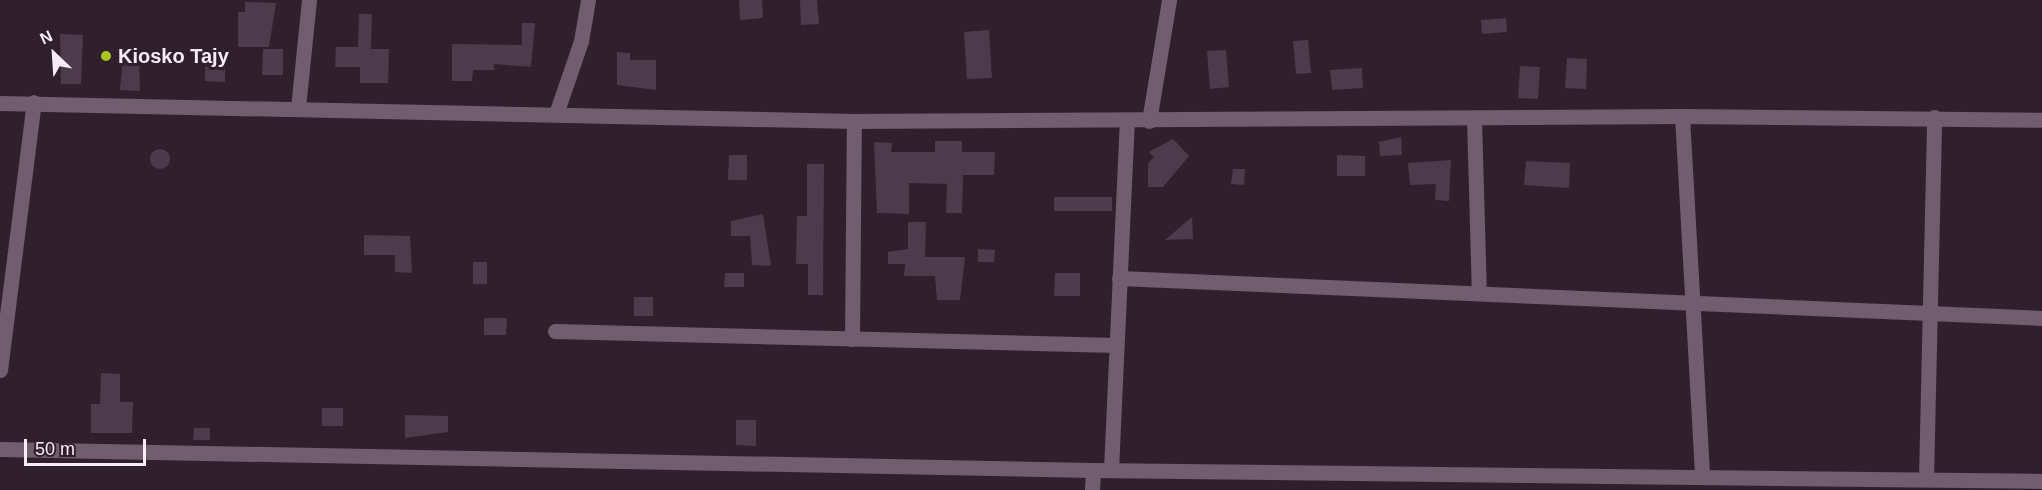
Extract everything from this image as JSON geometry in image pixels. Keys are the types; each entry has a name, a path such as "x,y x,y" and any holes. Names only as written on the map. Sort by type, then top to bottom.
{"street":[{"path":"298,108 309,0"},
{"path":"556,114 581,41 588,0"},
{"path":"1149,121 1169,0"},
{"path":"0,370 5,295 34,102"},
{"path":"0,103 854,121 1682,116 2042,120"},
{"path":"1682,116 1702,476"},
{"path":"1926,479 1934,117"},
{"path":"1474,118 1479,293"},
{"path":"1111,470 1127,120"},
{"path":"852,339 854,121"},
{"path":"1119,278 2042,318"},
{"path":"555,332 1116,345"},
{"path":"0,449 1093,470 1926,479 2024,485 2042,481"},
{"path":"1092,490 1093,470"}],"building":[{"path":"739,0 762,0 763,18 740,20"},
{"path":"800,0 817,0 819,24 801,25"},
{"path":"245,2 276,3 269,47 238,47 238,12 245,12"},
{"path":"359,14 372,14 371,49 389,49 388,83 360,83 360,67 335,67 336,47 358,47"},
{"path":"1506,18 1507,32 1482,34 1481,20"},
{"path":"522,23 535,23 531,67 494,64 494,70 473,70 472,81 452,81 452,44 522,45"},
{"path":"989,30 992,78 967,79 964,32"},
{"path":"60,34 83,35 81,84 61,84"},
{"path":"1308,40 1311,73 1296,74 1293,41"},
{"path":"263,49 283,49 283,75 262,75"},
{"path":"1226,50 1229,87 1210,89 1207,51"},
{"path":"617,52 630,53 630,60 656,60 656,90 617,85"},
{"path":"123,57 139,58 140,91 120,90"},
{"path":"1567,58 1587,59 1586,89 1565,88"},
{"path":"1520,66 1540,67 1538,99 1518,98"},
{"path":"205,67 225,67 225,82 205,81"},
{"path":"1362,68 1363,88 1332,90 1330,70"},
{"path":"1401,137 1402,155 1380,156 1379,142"},
{"path":"1173,139 1189,156 1163,187 1148,187 1148,163 1154,157 1149,152"},
{"path":"935,141 962,141 962,152 995,152 994,175 963,175 962,213 946,213 947,184 909,183 909,214 877,213 874,142 892,143 891,152 935,152"},
{"path":"160,149 167,152 170,159 167,166 160,169 153,166 150,159 153,152"},
{"path":"729,155 747,155 747,180 728,180"},
{"path":"1337,155 1365,156 1365,176 1337,176"},
{"path":"1451,160 1449,201 1435,200 1436,184 1410,185 1408,163"},
{"path":"1526,161 1570,163 1569,188 1524,185"},
{"path":"807,164 824,164 823,295 808,295 808,264 796,264 797,216 807,216"},
{"path":"1233,169 1245,169 1244,185 1231,184"},
{"path":"1054,197 1112,197 1112,211 1054,211"},
{"path":"763,214 771,266 752,265 750,236 731,236 731,221"},
{"path":"1192,217 1193,239 1165,240"},
{"path":"908,222 926,222 925,257 965,257 960,300 937,300 935,276 904,276 905,264 888,264 888,252 908,249"},
{"path":"364,235 410,236 412,273 395,272 395,255 364,255"},
{"path":"978,249 995,250 994,262 978,262"},
{"path":"473,262 487,262 487,284 473,284"},
{"path":"725,273 744,273 744,287 724,287"},
{"path":"1055,273 1080,273 1080,296 1054,296"},
{"path":"634,297 653,297 653,316 634,316"},
{"path":"484,318 507,318 506,335 484,335"},
{"path":"101,373 120,374 120,402 133,402 132,433 91,433 91,404 100,404"},
{"path":"322,408 343,408 343,426 322,426"},
{"path":"405,415 448,416 448,432 405,438"},
{"path":"736,420 756,420 756,446 736,445"},
{"path":"194,428 210,428 210,440 193,440"}],"place":[{"name":"Kiosko Tajy","path":"106,56"}]}
